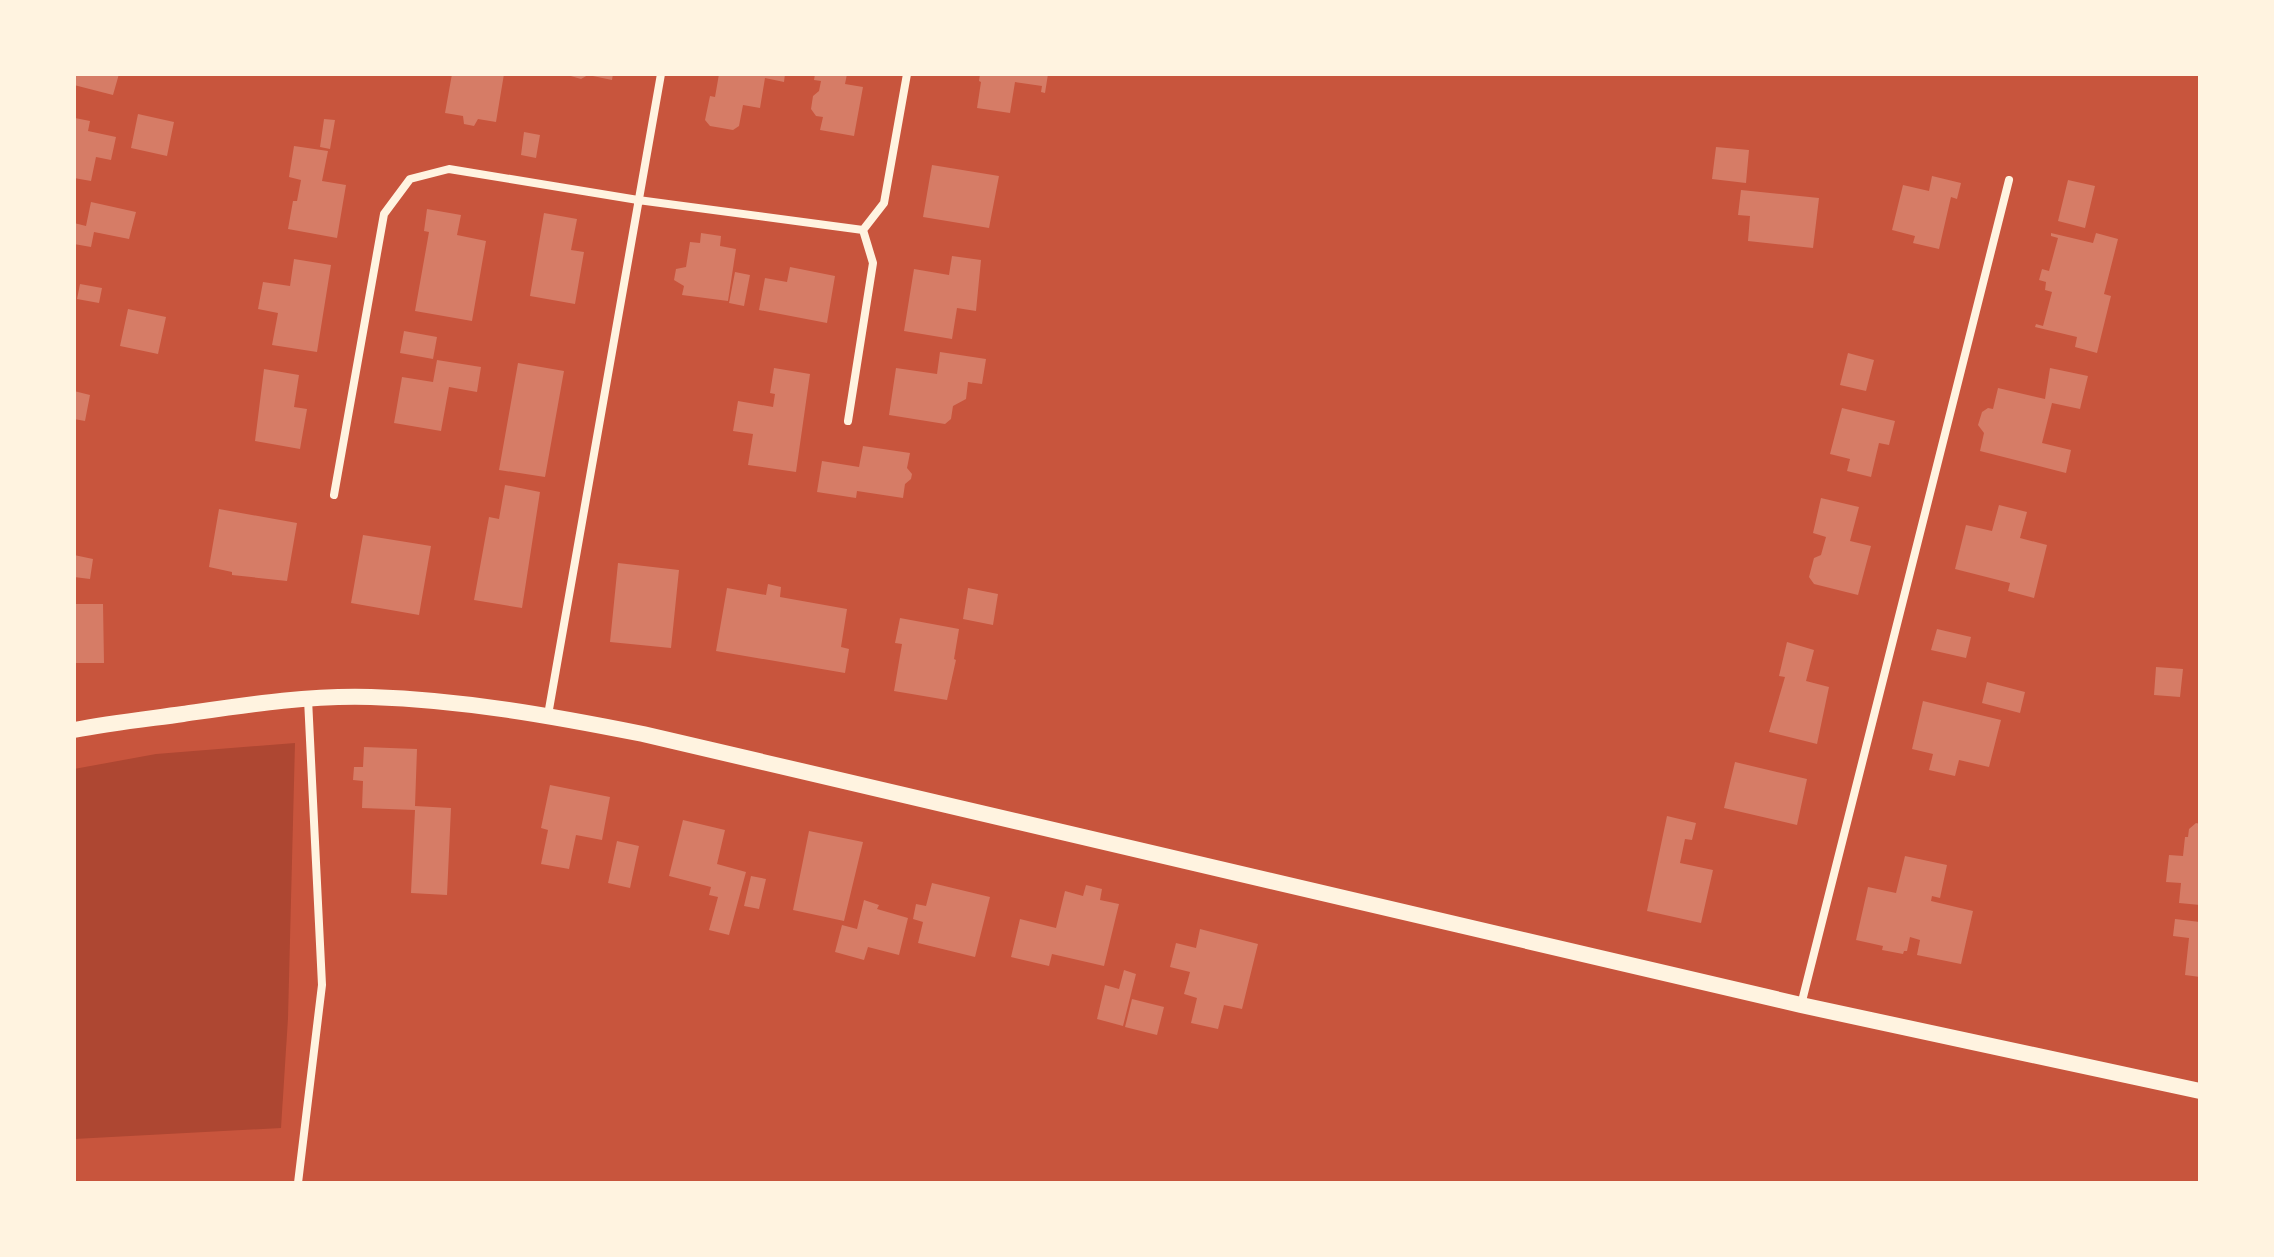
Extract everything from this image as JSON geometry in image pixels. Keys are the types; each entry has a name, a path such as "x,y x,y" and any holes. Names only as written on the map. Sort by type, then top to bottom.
{"main road":[{"path":"74,730 227,707 368,697 430,700 548,715 643,734 1801,1005 2200,1091"}],"street":[{"path":"548,715 661,74"},
{"path":"863,230 884,203 907,74"},
{"path":"334,495 384,214 410,179 449,169 638,200 863,230"},
{"path":"1801,1005 2009,180"},
{"path":"848,421 873,263 863,230"},
{"path":"298,1183 322,985 308,699"}],"shaded area":[{"path":"295,743 288,1018 281,1128 74,1139 74,769 156,754"}],"building":[{"path":"74,74 119,74 113,95 74,85"},
{"path":"452,74 504,74 496,122 478,119 474,126 464,124 463,116 445,113"},
{"path":"564,74 613,74 612,80 588,75 581,79"},
{"path":"719,74 785,74 784,82 765,78 760,108 743,105 739,126 733,130 710,126 705,120 710,96 715,97"},
{"path":"815,74 847,74 845,84 863,87 854,136 820,130 823,117 816,116 811,109 813,96 819,91 821,81 814,80"},
{"path":"980,74 1048,74 1045,93 1041,92 1042,86 1015,82 1010,113 977,108"},
{"path":"138,114 174,122 167,156 131,148"},
{"path":"75,118 90,121 88,131 116,137 111,160 96,157 91,181 74,178"},
{"path":"324,119 335,120 330,149 320,147"},
{"path":"524,132 540,135 536,158 521,155"},
{"path":"294,146 328,151 322,181 346,185 337,238 288,229 301,180 289,177"},
{"path":"1716,147 1749,150 1746,183 1712,179"},
{"path":"932,165 999,176 989,228 923,217"},
{"path":"1932,176 1961,183 1957,199 1951,197 1939,249 1913,243 1915,236 1892,230 1903,185 1929,191"},
{"path":"2068,180 2095,186 2085,228 2058,221"},
{"path":"1741,190 1819,198 1813,248 1748,241 1750,216 1738,215"},
{"path":"91,202 136,212 129,239 94,232 91,247 74,244 74,223 86,226"},
{"path":"427,209 461,215 457,235 486,241 472,321 415,311 429,232 424,231"},
{"path":"544,213 577,219 571,250 584,252 575,304 530,296"},
{"path":"701,233 721,236 720,246 736,249 728,301 682,295 684,286 674,280 676,269 686,267 690,242 700,243"},
{"path":"2051,233 2093,243 2096,233 2118,239 2104,294 2111,296 2097,353 2075,347 2077,337 2035,327 2036,324 2043,326 2052,292 2045,290 2046,282 2039,280 2042,269 2049,271 2058,238 2051,236"},
{"path":"952,256 981,260 976,311 957,308 952,339 904,331 914,269 949,275"},
{"path":"294,259 331,265 317,352 272,345 278,313 258,309 263,282 290,286"},
{"path":"790,267 835,276 827,323 759,310 765,278 787,282"},
{"path":"735,272 750,275 744,306 729,303"},
{"path":"80,284 102,288 99,303 77,299"},
{"path":"128,309 166,317 158,354 120,346"},
{"path":"404,331 437,337 433,359 400,353"},
{"path":"940,352 986,359 982,384 968,382 966,399 953,406 951,419 945,424 889,415 896,368 937,374"},
{"path":"1848,353 1874,360 1866,391 1840,385"},
{"path":"437,360 481,367 477,392 449,387 441,431 394,423 402,377 433,382"},
{"path":"518,363 564,371 545,477 499,470"},
{"path":"774,368 810,374 796,472 748,465 753,434 733,431 738,401 773,407 775,394 770,393"},
{"path":"2050,368 2088,376 2080,409 2052,403 2042,443 2071,450 2066,473 1980,451 1984,433 1978,425 1982,412 1993,409 1998,388 2045,399"},
{"path":"264,369 299,375 294,407 307,409 300,449 255,441"},
{"path":"74,391 90,395 85,421 74,419"},
{"path":"1842,408 1895,421 1889,445 1879,443 1871,477 1847,471 1850,459 1830,454"},
{"path":"863,446 910,453 907,468 912,474 905,484 903,498 857,491 856,498 817,492 822,461 859,467"},
{"path":"505,485 540,492 522,608 474,600 489,517 499,519"},
{"path":"1821,498 1859,507 1850,541 1871,546 1858,595 1814,584 1809,577 1814,558 1821,555 1826,537 1813,533"},
{"path":"1999,505 2027,512 2020,538 2047,545 2034,598 2008,591 2010,583 1955,569 1966,525 1992,531"},
{"path":"219,509 297,523 287,581 232,575 232,572 209,567"},
{"path":"363,535 431,546 419,615 351,603"},
{"path":"74,555 93,559 90,579 74,577"},
{"path":"618,563 679,570 671,648 610,642"},
{"path":"768,584 781,587 780,597 847,609 841,647 849,649 845,673 716,651 727,588 766,595"},
{"path":"968,588 998,594 993,625 963,619"},
{"path":"74,604 103,604 104,663 74,663"},
{"path":"900,618 959,629 947,700 894,691 902,644 895,643"},
{"path":"1937,629 1971,637 1966,658 1931,650"},
{"path":"1787,642 1814,650 1806,681 1829,687 1817,744 1769,732 1785,677 1779,676"},
{"path":"2156,667 2183,669 2180,697 2154,695"},
{"path":"1987,682 2025,692 2020,713 1982,703"},
{"path":"1923,701 2001,720 1989,767 1959,760 1955,776 1929,770 1933,754 1912,749"},
{"path":"364,747 417,749 415,806 451,808 447,895 411,893 415,810 362,808 363,781 353,780 354,767 363,767"},
{"path":"1735,762 1807,779 1797,825 1724,808"},
{"path":"550,785 610,797 602,840 576,835 569,869 541,864 548,830 541,828"},
{"path":"1667,816 1696,823 1692,840 1685,839 1680,863 1713,870 1701,923 1647,911"},
{"path":"683,820 725,830 717,864 746,872 729,935 709,930 718,897 709,895 711,887 669,876"},
{"path":"2196,823 2200,824 2200,905 2179,903 2181,883 2166,882 2169,855 2183,856 2185,837"},
{"path":"809,831 863,842 844,921 793,910"},
{"path":"617,841 639,846 630,888 608,883"},
{"path":"1905,856 1947,865 1940,898 1932,896 1931,901 1973,911 1961,964 1917,955 1920,940 1910,937 1907,951 1903,954 1856,940 1868,887 1896,893"},
{"path":"751,876 766,879 759,909 744,906"},
{"path":"932,883 990,897 975,957 918,943 923,922 913,919 916,904 926,906"},
{"path":"1086,885 1102,889 1100,900 1119,904 1104,966 1052,954 1049,966 1011,957 1020,919 1056,928 1065,891 1083,896"},
{"path":"864,900 879,905 877,909 908,918 899,955 868,947 864,960 835,952 842,925 857,929"},
{"path":"2175,919 2200,922 2200,977 2185,975 2189,938 2173,936"},
{"path":"1200,929 1258,944 1242,1009 1224,1005 1218,1029 1191,1023 1197,998 1184,994 1190,972 1170,967 1176,943 1196,948"},
{"path":"1124,970 1136,974 1123,1026 1097,1019 1105,985 1119,989"},
{"path":"1132,999 1164,1007 1157,1035 1125,1027"}]}
